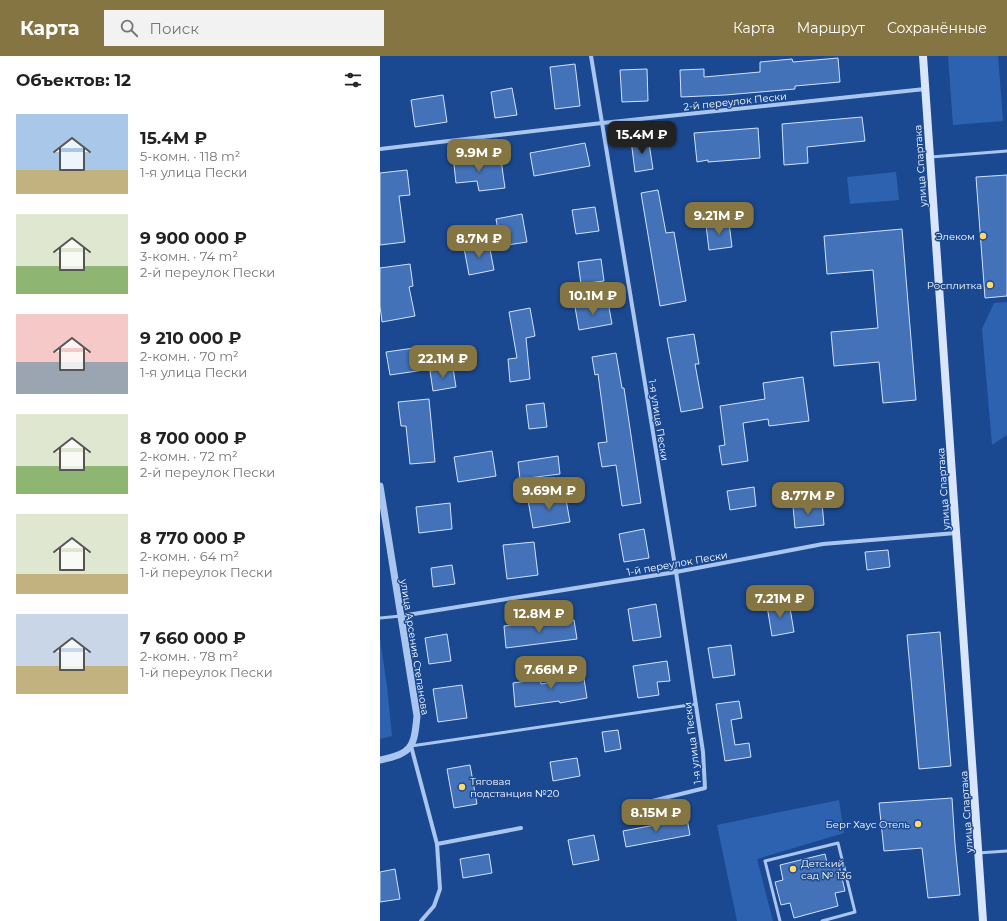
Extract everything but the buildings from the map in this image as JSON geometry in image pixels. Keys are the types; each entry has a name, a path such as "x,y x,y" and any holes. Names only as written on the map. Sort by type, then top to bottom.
{"main road":[{"name":"улица Спартака","path":"923,56 983,921"}],"street":[{"name":"1-я улица Пески","path":"591,56 676,572 703,752 705,788 632,806"},
{"name":"2-й переулок Пески","path":"380,149 602,123 925,89"},
{"name":"улица Арсения Степанова","path":"380,486 417,716 412,746 437,844 440,889 434,906 421,921"},
{"name":"1-й переулок Пески","path":"401,616 676,572 823,544 956,533"},
{"path":"380,760 394,757 412,746"},
{"path":"437,844 520,828"}],"lane":[{"path":"930,157 1007,151"},
{"path":"380,618 401,616"},
{"path":"412,746 696,704"},
{"path":"780,921 765,861 838,843 855,912 824,921"},
{"path":"978,854 1007,851"}],"shaded area":[{"path":"948,56 998,56 1003,121 953,125"},
{"path":"896,172 899,200 850,204 847,177"},
{"path":"1007,302 1007,435 992,445 982,329 994,303"},
{"path":"380,639 392,736 380,739"},
{"path":"839,800 844,833 757,859 773,921 737,921 717,825"}],"place":[{"name":"Элеком","path":"983,236"},
{"name":"Росплитка","path":"990,285"},
{"name":"Тяговая подстанция №20","path":"462,787"},
{"name":"Берг Хаус Отель","path":"918,824"},
{"name":"Детский сад № 136","path":"793,869"}]}
